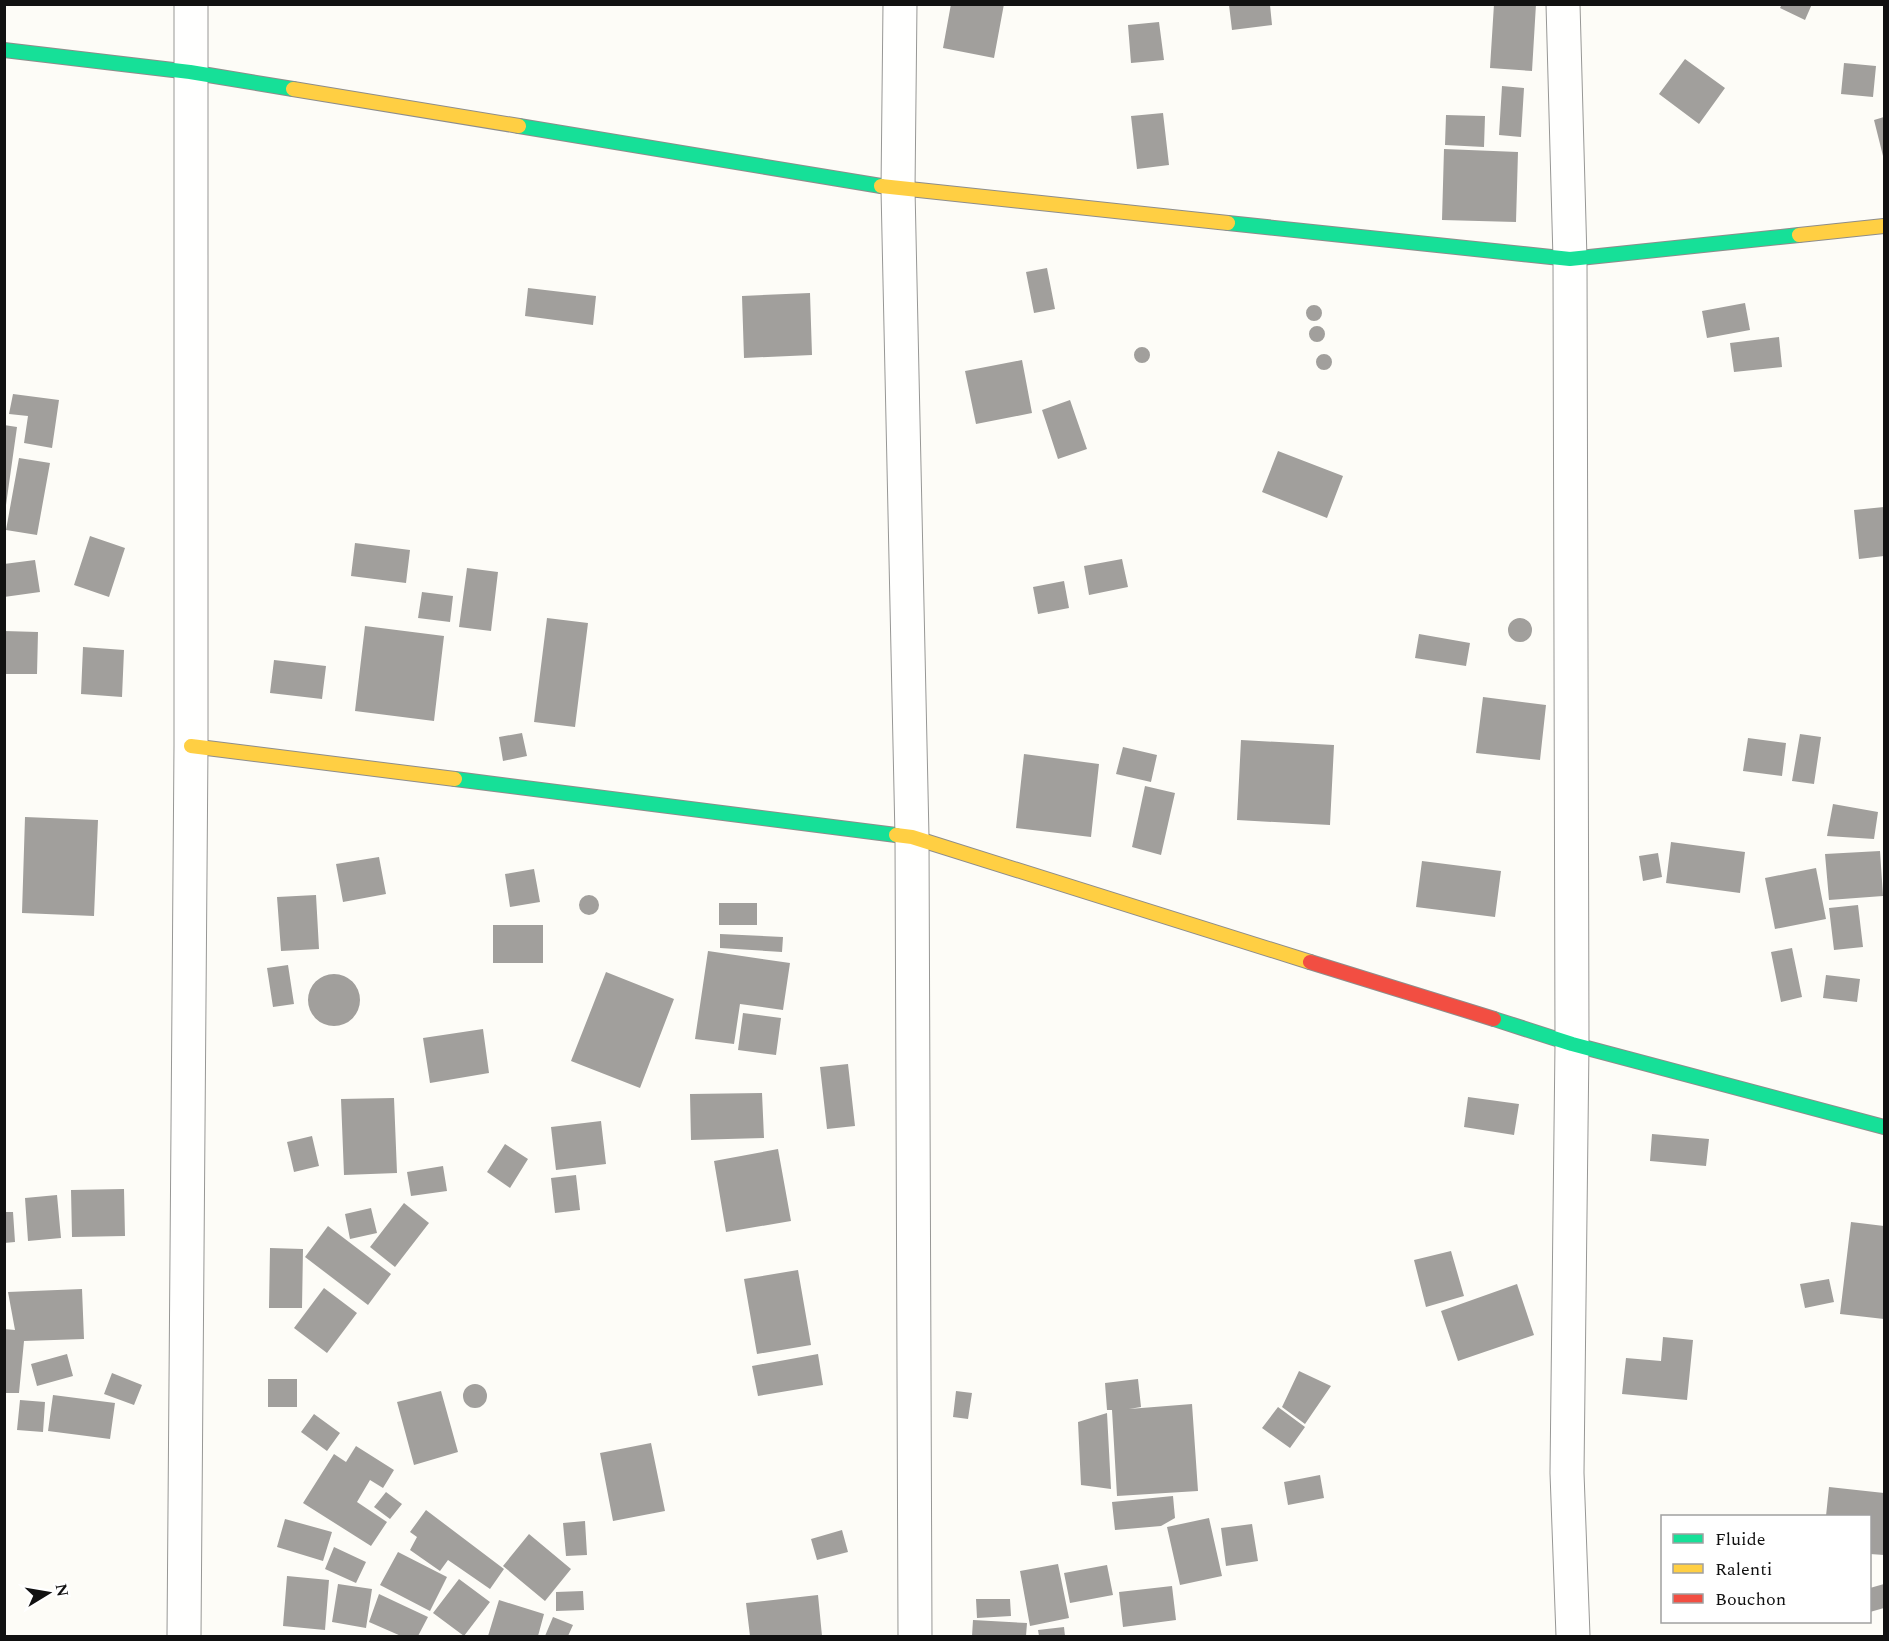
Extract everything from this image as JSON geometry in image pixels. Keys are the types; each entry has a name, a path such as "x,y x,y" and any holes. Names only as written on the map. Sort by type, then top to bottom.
{"street":[{"path":"184,1636 191,746 191,4"},
{"path":"900,4 898,189 912,837 915,1636"},
{"path":"1563,4 1570,259 1572,1044 1567,1473 1573,1636"},
{"path":"4,50 190,72 898,189 1570,259 1884,226"},
{"path":"191,746 912,837 1572,1044 1884,1127"}],"building":[{"path":"951,4 1004,4 994,58 943,48"},
{"path":"1494,4 1536,4 1532,71 1490,68"},
{"path":"1782,4 1812,4 1805,20 1780,8"},
{"path":"1229,5 1270,5 1272,25 1232,30"},
{"path":"1159,22 1164,60 1131,63 1128,25"},
{"path":"1685,59 1725,88 1699,124 1659,94"},
{"path":"1844,63 1876,66 1873,97 1841,94"},
{"path":"1502,86 1524,88 1521,137 1499,135"},
{"path":"1163,113 1169,165 1137,169 1131,116"},
{"path":"1446,115 1485,116 1484,147 1445,145"},
{"path":"1884,117 1884,160 1874,120"},
{"path":"1444,149 1518,152 1516,222 1442,220"},
{"path":"1047,268 1055,309 1034,313 1026,272"},
{"path":"528,288 596,296 593,325 525,316"},
{"path":"810,293 812,355 744,358 742,296"},
{"path":"1745,303 1750,330 1707,338 1702,311"},
{"path":"1314,305 1320,307 1322,313 1320,319 1314,321 1308,319 1306,313 1308,307"},
{"path":"1317,326 1323,328 1325,334 1323,340 1317,342 1311,340 1309,334 1311,328"},
{"path":"1779,337 1782,367 1734,372 1730,343"},
{"path":"1139,347 1145,347 1150,355 1148,361 1139,363 1134,358 1134,352"},
{"path":"1324,354 1332,362 1324,370 1316,362"},
{"path":"1022,360 1032,413 976,424 965,371"},
{"path":"13,394 59,400 52,448 24,443 28,416 9,414"},
{"path":"1070,400 1087,449 1058,459 1042,410"},
{"path":"4,425 17,427 6,505 4,505"},
{"path":"1278,451 1343,476 1327,518 1262,492"},
{"path":"19,458 50,463 37,535 6,530"},
{"path":"1884,507 1884,556 1859,559 1854,510"},
{"path":"90,536 125,548 109,597 74,585"},
{"path":"355,543 410,550 406,583 351,576"},
{"path":"1122,559 1128,587 1089,595 1084,566"},
{"path":"35,560 40,592 4,597 4,564"},
{"path":"467,568 498,572 491,631 459,627"},
{"path":"1064,581 1069,608 1038,614 1033,587"},
{"path":"422,592 453,596 450,622 418,618"},
{"path":"547,618 588,623 575,727 534,722"},
{"path":"1520,618 1529,621 1532,630 1529,639 1520,642 1511,639 1508,630 1511,621"},
{"path":"365,626 444,636 434,721 355,711"},
{"path":"4,631 38,632 37,674 4,674"},
{"path":"1419,634 1470,643 1466,666 1415,658"},
{"path":"83,647 124,650 122,697 81,694"},
{"path":"274,660 326,666 322,699 270,693"},
{"path":"1483,697 1546,705 1540,760 1476,753"},
{"path":"522,733 527,756 503,761 499,737"},
{"path":"1800,734 1821,737 1814,784 1792,781"},
{"path":"1748,738 1786,743 1782,776 1743,771"},
{"path":"1241,740 1334,745 1330,825 1237,820"},
{"path":"1123,747 1157,755 1151,782 1116,774"},
{"path":"1024,754 1099,764 1091,837 1016,828"},
{"path":"1145,786 1175,793 1161,855 1132,847"},
{"path":"1833,804 1878,812 1874,839 1827,836"},
{"path":"25,817 98,820 94,916 22,913"},
{"path":"1671,842 1745,852 1740,893 1666,883"},
{"path":"1880,851 1883,896 1829,900 1825,854"},
{"path":"1658,853 1662,877 1643,881 1639,856"},
{"path":"379,857 386,894 343,902 336,864"},
{"path":"1422,861 1501,871 1495,917 1416,907"},
{"path":"1816,868 1826,919 1775,929 1765,878"},
{"path":"534,869 540,902 510,907 505,874"},
{"path":"316,895 319,949 281,951 277,897"},
{"path":"589,895 596,898 599,905 596,912 589,915 582,912 579,905 582,898"},
{"path":"719,903 757,903 757,925 719,925"},
{"path":"1858,905 1863,947 1834,950 1829,908"},
{"path":"493,925 543,925 543,963 493,963"},
{"path":"720,934 783,937 782,952 720,948"},
{"path":"1792,948 1802,997 1781,1002 1771,952"},
{"path":"708,951 790,963 783,1010 740,1004 734,1044 695,1039"},
{"path":"288,965 294,1004 273,1007 267,968"},
{"path":"606,972 674,999 640,1088 571,1061"},
{"path":"334,974 344,976 352,982 358,990 360,1000 358,1010 352,1018 344,1024 334,1026 324,1024 316,1018 310,1010 308,1000 310,990 316,982 324,976"},
{"path":"1826,975 1860,979 1857,1002 1823,998"},
{"path":"743,1013 781,1018 776,1055 738,1050"},
{"path":"483,1029 489,1073 430,1083 423,1038"},
{"path":"848,1064 855,1126 827,1129 820,1067"},
{"path":"762,1093 764,1138 691,1140 690,1094"},
{"path":"1468,1097 1519,1104 1514,1135 1464,1127"},
{"path":"394,1098 397,1173 344,1175 341,1099"},
{"path":"601,1121 606,1164 556,1170 551,1127"},
{"path":"1652,1134 1709,1139 1706,1166 1650,1161"},
{"path":"312,1136 319,1166 294,1172 287,1142"},
{"path":"505,1144 528,1159 510,1188 487,1172"},
{"path":"778,1149 791,1221 726,1232 714,1161"},
{"path":"443,1166 447,1191 411,1196 407,1172"},
{"path":"576,1175 580,1210 555,1213 551,1178"},
{"path":"124,1189 125,1236 72,1237 71,1190"},
{"path":"57,1195 61,1238 28,1241 25,1198"},
{"path":"404,1203 429,1223 395,1267 370,1247"},
{"path":"371,1208 377,1233 350,1239 345,1214"},
{"path":"4,1212 13,1212 15,1242 4,1243"},
{"path":"1851,1222 1884,1226 1884,1319 1840,1314"},
{"path":"328,1226 391,1274 368,1305 305,1257"},
{"path":"270,1248 303,1249 302,1308 269,1308"},
{"path":"1451,1251 1464,1296 1426,1307 1414,1260"},
{"path":"798,1270 811,1345 757,1354 744,1279"},
{"path":"1829,1279 1834,1302 1805,1308 1800,1284"},
{"path":"1517,1284 1534,1335 1458,1361 1441,1311"},
{"path":"324,1288 357,1313 327,1353 294,1328"},
{"path":"82,1289 84,1339 24,1341 19,1393 4,1393 4,1329 15,1330 8,1292"},
{"path":"1663,1337 1693,1340 1687,1400 1622,1394 1626,1358 1661,1361"},
{"path":"67,1354 73,1376 37,1386 31,1364"},
{"path":"818,1354 823,1385 758,1396 752,1366"},
{"path":"1299,1371 1331,1386 1305,1424 1282,1407"},
{"path":"112,1373 142,1385 134,1405 104,1394"},
{"path":"268,1379 297,1379 297,1407 268,1407"},
{"path":"1138,1379 1141,1407 1129,1409 1192,1404 1198,1491 1117,1496 1112,1410 1107,1410 1105,1383"},
{"path":"475,1384 483,1388 487,1396 483,1404 475,1408 467,1404 463,1396 467,1388"},
{"path":"441,1391 458,1452 414,1465 397,1402"},
{"path":"956,1391 972,1393 968,1419 953,1417"},
{"path":"53,1395 115,1403 110,1439 48,1431"},
{"path":"20,1400 45,1402 43,1432 17,1430"},
{"path":"1278,1407 1305,1427 1290,1448 1262,1428"},
{"path":"1107,1413 1111,1489 1081,1485 1078,1422"},
{"path":"314,1414 340,1433 327,1451 301,1432"},
{"path":"651,1443 665,1511 613,1521 600,1453"},
{"path":"356,1446 394,1470 383,1488 370,1480 357,1502 387,1522 371,1546 303,1503 334,1454 346,1462"},
{"path":"1320,1475 1324,1498 1288,1505 1284,1482"},
{"path":"1829,1487 1884,1493 1884,1555 1871,1554 1871,1515 1826,1515"},
{"path":"386,1492 402,1504 390,1519 374,1507"},
{"path":"1173,1496 1175,1518 1161,1526 1115,1530 1112,1502"},
{"path":"426,1510 504,1569 490,1589 448,1560 440,1571 410,1550 417,1537 410,1532"},
{"path":"1209,1518 1222,1576 1180,1585 1167,1527"},
{"path":"285,1519 332,1532 323,1561 277,1547"},
{"path":"585,1521 587,1555 566,1556 563,1523"},
{"path":"1252,1524 1258,1561 1226,1566 1221,1528"},
{"path":"842,1530 848,1552 817,1560 811,1539"},
{"path":"529,1534 571,1569 545,1601 503,1566"},
{"path":"334,1547 366,1562 356,1583 325,1569"},
{"path":"398,1552 447,1577 430,1611 380,1585"},
{"path":"1058,1564 1069,1618 1030,1626 1020,1571"},
{"path":"1107,1565 1113,1595 1070,1603 1064,1573"},
{"path":"287,1576 329,1580 325,1630 283,1626"},
{"path":"459,1579 490,1602 464,1636 433,1613"},
{"path":"338,1584 372,1589 366,1628 332,1622"},
{"path":"1884,1584 1884,1608 1871,1612 1871,1588"},
{"path":"1172,1586 1176,1620 1123,1627 1119,1592"},
{"path":"583,1591 584,1610 556,1611 556,1592"},
{"path":"379,1594 428,1617 418,1636 401,1636 369,1622"},
{"path":"818,1595 822,1636 750,1636 746,1603"},
{"path":"976,1599 1010,1599 1011,1616 977,1618"},
{"path":"499,1600 544,1614 538,1636 488,1636"},
{"path":"553,1617 573,1625 568,1636 545,1636"},
{"path":"973,1620 1027,1623 1026,1636 972,1636"},
{"path":"1064,1627 1065,1636 1039,1636 1038,1630"}],"traffic: fast":[{"path":"4,50 190,72 293,89"},
{"path":"519,126 881,186"},
{"path":"1228,223 1570,259 1799,235"},
{"path":"455,779 896,835"},
{"path":"1494,1019 1572,1044 1884,1127"}],"traffic: slow":[{"path":"293,89 519,126"},
{"path":"881,186 1228,223"},
{"path":"1799,235 1884,226"},
{"path":"191,746 455,779"},
{"path":"896,835 912,837 1310,962"}],"traffic: jam":[{"path":"1310,962 1494,1019"}]}
